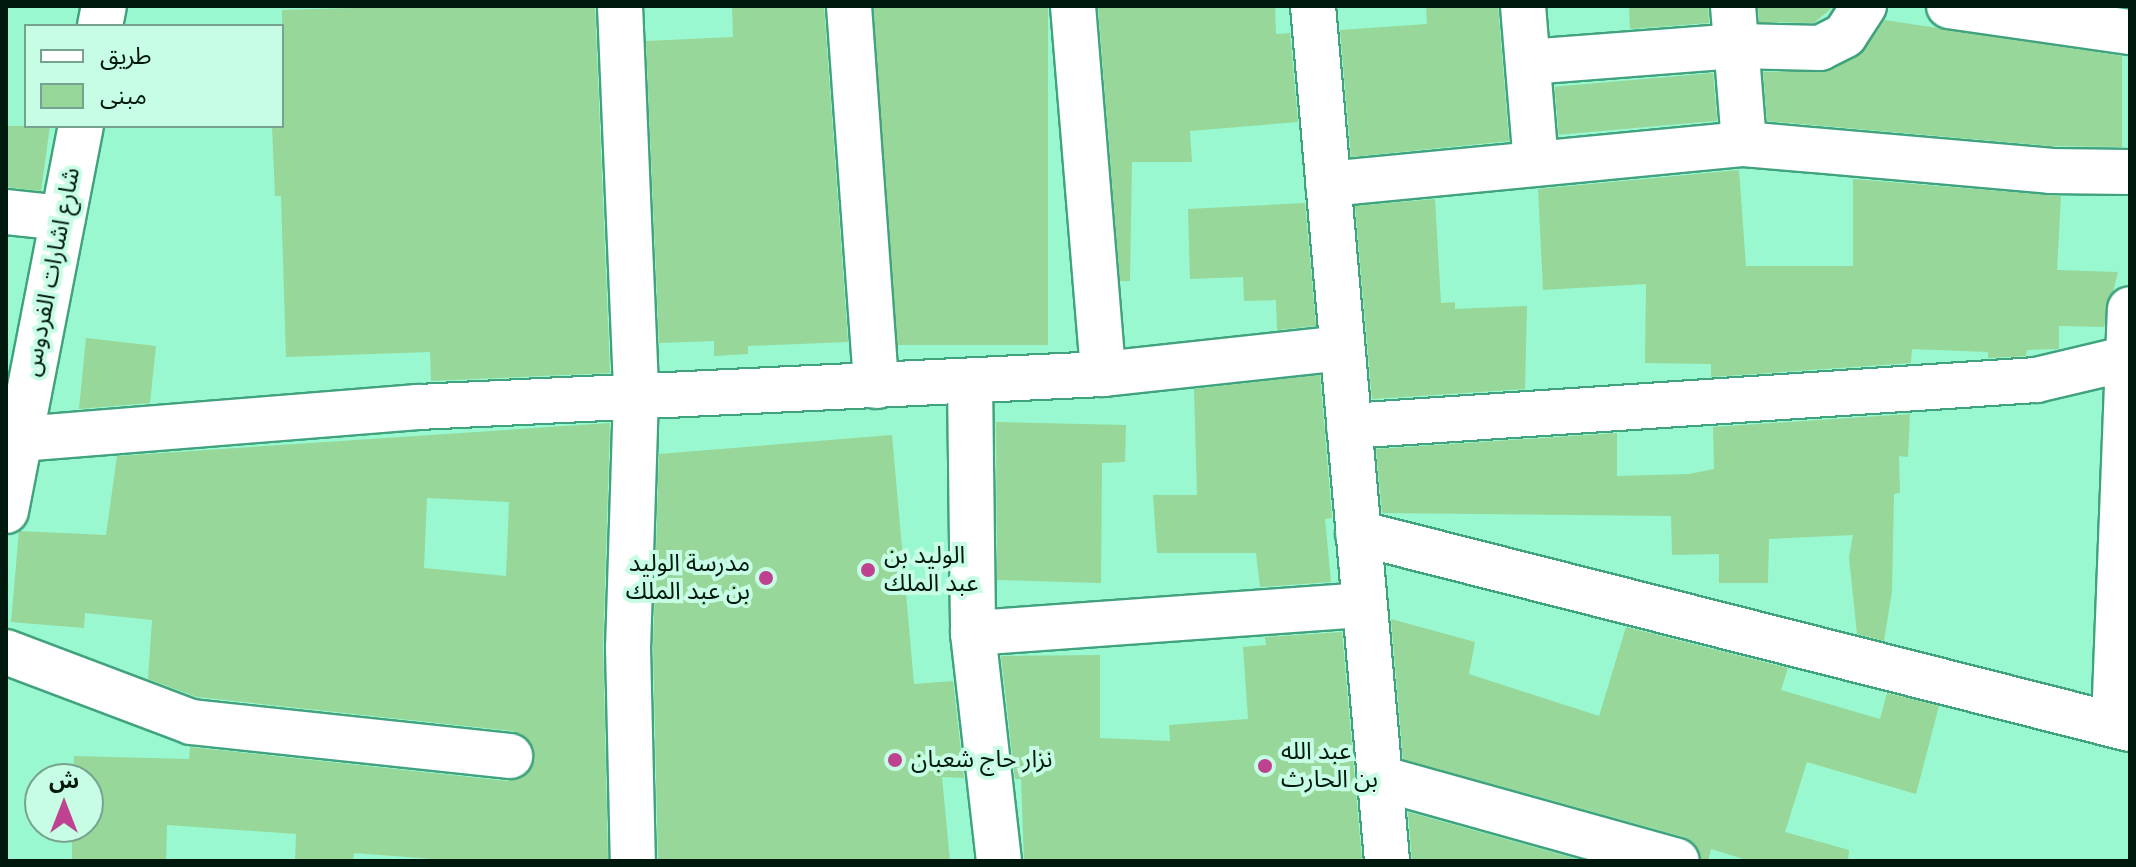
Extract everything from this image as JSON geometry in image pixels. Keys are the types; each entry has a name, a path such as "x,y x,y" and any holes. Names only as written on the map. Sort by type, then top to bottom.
{"street":[{"path":"620,6 636,395 628,647 633,861"},
{"path":"849,6 876,386"},
{"path":"1073,6 1103,374"},
{"path":"1313,6 1387,861"},
{"path":"1523,6 1536,163"},
{"path":"1528,62 1735,26 1835,44 1864,6"},
{"path":"1949,6 2130,32"},
{"path":"1735,26 1744,144"},
{"name":"شارع اشارات الفردوس","path":"6,511 20,439 18,388 63,218 81,128"},
{"path":"1328,184 1744,144 2050,171 2130,172"},
{"path":"6,212 63,218"},
{"path":"1358,533 2122,726 2125,359 2130,309"},
{"path":"20,439 636,395 1103,374 1341,348"},
{"path":"1349,426 2036,380 2125,359"},
{"path":"970,381 973,633 999,861"},
{"path":"973,633 1364,605"},
{"path":"6,652 191,722 510,756"},
{"path":"1380,778 1677,861"}],"building":[{"path":"595,6 610,373 431,381 430,352 286,357 281,196 275,196 272,128 284,128 282,10"},
{"path":"732,6 824,6 848,342 748,346 748,354 714,356 714,341 659,343 646,41 733,37"},
{"path":"874,6 1048,6 1048,345 874,345"},
{"path":"1275,6 1276,34 1290,33 1298,122 1190,131 1192,162 1132,162 1130,281 1120,281 1098,8"},
{"path":"1426,6 1498,6 1509,141 1351,157 1340,30 1427,24"},
{"path":"1629,6 1708,6 1709,23 1630,29"},
{"path":"1758,6 1834,6 1814,23 1759,22"},
{"path":"1885,20 2122,56 2122,147 2051,146 1767,121 1763,72 1832,70 1865,49"},
{"path":"1713,73 1717,121 1559,135 1555,87"},
{"path":"6,126 50,128 41,191 6,187"},
{"path":"1739,170 1746,266 1853,266 1853,179 2061,196 2057,270 2118,272 2104,327 2059,326 2059,349 2027,350 2026,356 1988,358 1988,352 1912,349 1911,363 1711,377 1711,364 1645,363 1646,284 1543,290 1538,189"},
{"path":"1435,199 1441,303 1455,302 1455,309 1527,306 1525,389 1372,399 1355,206"},
{"path":"1305,203 1316,326 1277,330 1276,300 1244,301 1243,277 1190,279 1188,209"},
{"path":"86,338 156,346 150,403 79,409"},
{"path":"1320,375 1332,518 1325,519 1331,582 1260,587 1256,553 1157,553 1153,495 1197,495 1194,389"},
{"path":"1910,414 1908,457 1899,456 1900,493 1894,494 1892,591 1884,641 1857,634 1849,557 1853,535 1769,539 1768,583 1719,583 1719,554 1672,555 1671,516 1382,513 1376,449 1617,433 1617,476 1689,474 1714,469 1713,427"},
{"path":"996,422 1126,425 1125,462 1102,463 1101,583 997,580"},
{"path":"610,423 603,648 608,861 460,861 354,853 353,861 295,861 296,834 167,825 166,861 72,861 72,843 104,843 104,763 74,763 74,756 189,759 190,747 507,781 530,771 533,747 513,731 197,697 148,679 152,620 85,613 84,628 11,622 19,531 106,535 117,456","holes":["427,498 509,502 506,576 424,568"]},
{"path":"892,435 914,684 953,681 964,778 942,777 950,861 658,861 653,647 659,454"},
{"path":"1391,619 1475,642 1469,674 1599,716 1626,627 1788,668 1781,690 1880,719 1887,693 1939,706 1916,794 1807,762 1785,832 1849,850 1848,861 1750,861 1711,849 1708,861 1701,861 1695,844 1684,837 1403,759"},
{"path":"1342,632 1362,861 1024,861 1021,779 1015,779 1001,656 1100,655 1100,738 1170,741 1169,725 1248,719 1243,647 1266,645 1265,637"},
{"path":"1408,812 1584,861 1412,861"}],"place":[{"name":"الوليد بن عبد الملك","path":"868,570"},
{"name":"مدرسة الوليد بن عبد الملك","path":"766,578"},
{"name":"نزار حاج شعبان","path":"895,760"},
{"name":"عبد الله بن الحارث","path":"1265,766"}]}
